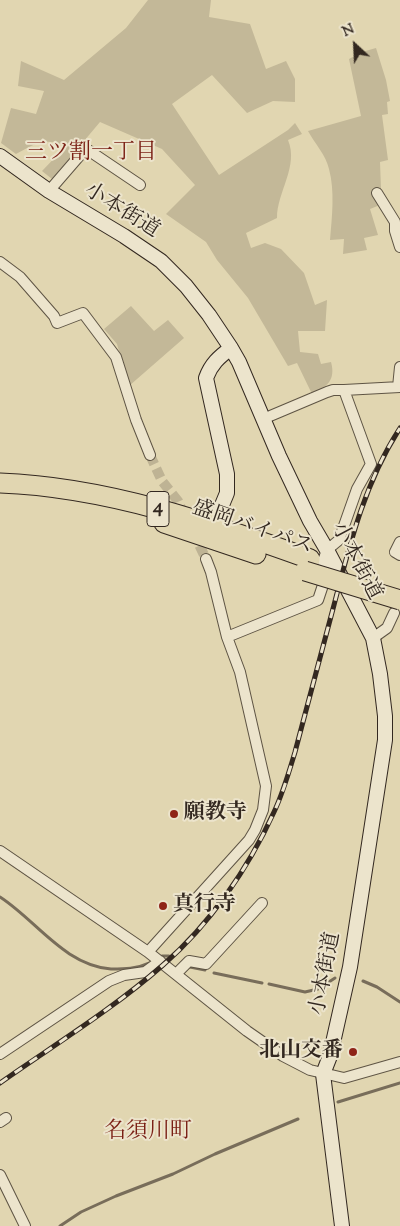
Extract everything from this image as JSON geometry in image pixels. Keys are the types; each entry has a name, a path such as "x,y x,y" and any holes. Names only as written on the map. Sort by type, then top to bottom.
{"highway":[{"name":"盛岡バイパス","path":"0,483 44,486 104,496 307,565 397,606"},
{"name":"盛岡バイパス","path":"0,493 55,498 100,506 211,531"},
{"name":"盛岡バイパス","path":"307,565 400,586"}],"street":[{"path":"49,191 82,154 88,150 140,185"},
{"name":"小本街道","path":"0,156 49,191 124,236 161,261 192,293 209,315 239,362 310,521 373,638 382,683 385,740 350,967 330,1056 323,1074 342,1226"},
{"path":"378,193 395,222 395,231 400,247"},
{"path":"0,262 20,277 54,316 57,323 83,313 100,334 116,357 136,420 150,455"},
{"path":"211,531 227,493 227,474 206,378 210,367 231,348"},
{"path":"264,419 327,392 399,387 400,367"},
{"path":"227,636 318,600 324,582 323,561 327,550 339,540 358,488 371,464 344,390"},
{"path":"400,542 395,552 400,555"},
{"path":"148,952 249,840 264,810 266,786 251,725 246,695 227,636 206,559"},
{"path":"373,638 387,628 397,606"},
{"path":"0,851 148,952 248,1031 283,1056 310,1070 344,1078 400,1062"},
{"path":"176,974 189,961 206,964 262,903"},
{"path":"0,1054 110,981 124,975 145,972 160,962"},
{"path":"0,1176 25,1226"}],"shaded area":[{"path":"148,0 211,0 209,17 250,24 266,69 286,61 295,79 295,102 273,101 247,113 212,75 172,104 219,175 288,130 295,123 302,134 288,140 291,160 280,198 277,218 246,233 251,248 265,243 281,249 304,273 315,305 327,300 325,331 298,331 300,352 318,354 321,364 331,362 332,374 329,382 322,389 312,394 297,363 288,366 248,298 217,260 206,242 166,214 195,185 162,149 100,122 52,179 42,171 66,146 46,142 34,145 16,154 1,143 11,108 36,114 44,91 18,86 21,61 64,80 126,28"},
{"path":"376,48 390,101 387,102 388,114 382,115 388,160 380,162 381,189 371,192 380,205 370,209 378,235 364,238 367,250 343,254 344,239 330,240 332,195 328,164 308,131 361,116 349,59 362,52"},
{"path":"131,306 154,331 168,320 184,338 129,386 117,344 104,329"}],"waterway":[{"path":"0,897 65,951 94,966 126,969 149,963"},
{"path":"162,956 169,956"},
{"path":"190,967 205,970"},
{"path":"214,973 262,983"},
{"path":"269,984 305,992 318,989 335,978"},
{"path":"363,981 377,987 400,1002"},
{"path":"338,1102 400,1083"},
{"path":"60,1226 81,1212 116,1196 173,1174 298,1119"}],"tunnel":[{"path":"150,455 162,481 178,501 185,517"},
{"path":"193,532 206,559"}],"railway":[{"path":"0,1083 104,1012 163,965 197,932 240,875 264,833 283,790 360,514 377,470 400,428"}],"place":[{"name":"願教寺","path":"174,814"},
{"name":"真行寺","path":"163,906"},
{"name":"北山交番","path":"353,1052"}],"district":[{"name":"三ツ割一丁目","path":"91,154"},
{"name":"名須川町","path":"148,1133"}]}
